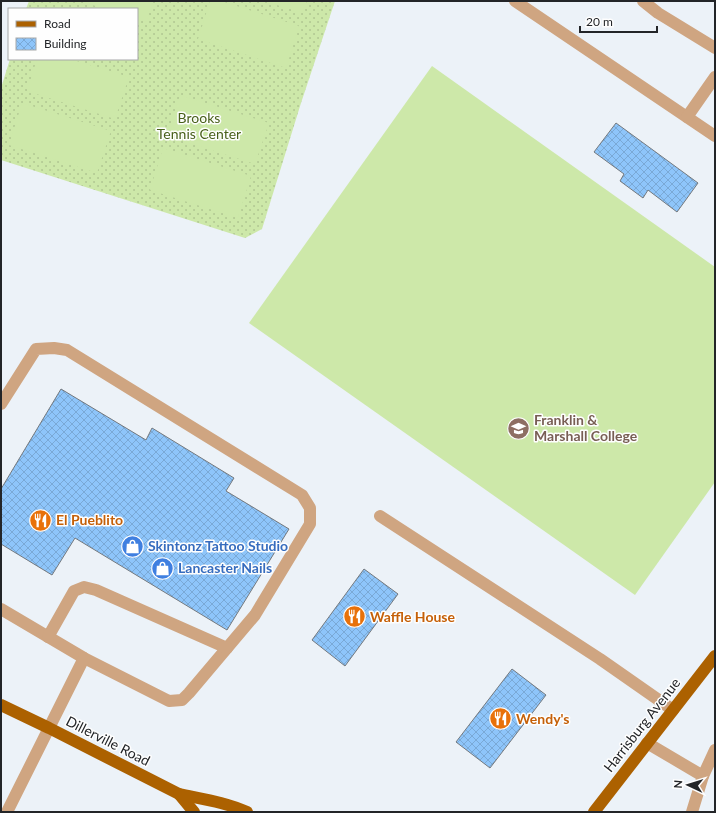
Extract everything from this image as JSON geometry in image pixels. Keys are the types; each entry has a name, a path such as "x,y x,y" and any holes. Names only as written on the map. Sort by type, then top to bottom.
{"main road":[{"name":"Harrisburg Avenue","path":"594,812 715,656"},
{"name":"Dillerville Road","path":"1,705 179,794 194,812"},
{"path":"179,794 222,803 247,812"}],"lane":[{"path":"515,1 715,136"},
{"path":"643,1 658,13 715,48"},
{"path":"687,117 715,77"},
{"path":"1,404 36,349 54,348 67,350 302,495 310,508 310,524 255,615 182,700 169,701 84,658 1,609"},
{"path":"380,516 600,658 673,710"},
{"path":"48,637 74,591 84,587 96,590 227,648"},
{"path":"7,812 84,658"},
{"path":"647,743 703,776"},
{"path":"692,812 703,776 715,750"}],"green space":[{"name":"Brooks Tennis Center","path":"29,1 335,1 301,103 262,229 245,238 1,160 1,88 10,60 138,60 138,8 26,8"},
{"path":"80,1 153,1 146,22 138,19 138,8 102,8"},
{"path":"210,1 221,1 299,26 286,68 198,39"},
{"path":"264,1 307,1 303,13"},
{"path":"37,60 73,60 129,77 115,119 27,91"},
{"path":"432,66 715,267 715,482 635,595 249,323"},
{"path":"180,95 269,123 255,164 167,136"},
{"path":"22,103 111,131 97,173 9,145"},
{"path":"163,148 251,176 238,218 150,190"}],"building":[{"path":"616,123 698,183 677,212 648,190 643,198 620,181 624,174 594,152"},
{"path":"61,389 146,440 152,428 234,478 226,491 289,529 227,630 75,538 52,575 1,544 1,489"},
{"name":"Waffle House","path":"364,569 398,594 345,666 312,640"},
{"name":"Wendy's","path":"512,669 546,695 490,768 456,742"}],"place":[{"name":"Franklin & Marshall College","path":"519,428"},
{"name":"El Pueblito","path":"40,520"},
{"name":"Skintonz Tattoo Studio","path":"132,546"},
{"name":"Lancaster Nails","path":"163,568"},
{"name":"Waffle House","path":"355,617"},
{"name":"Wendy's","path":"501,719"}]}
